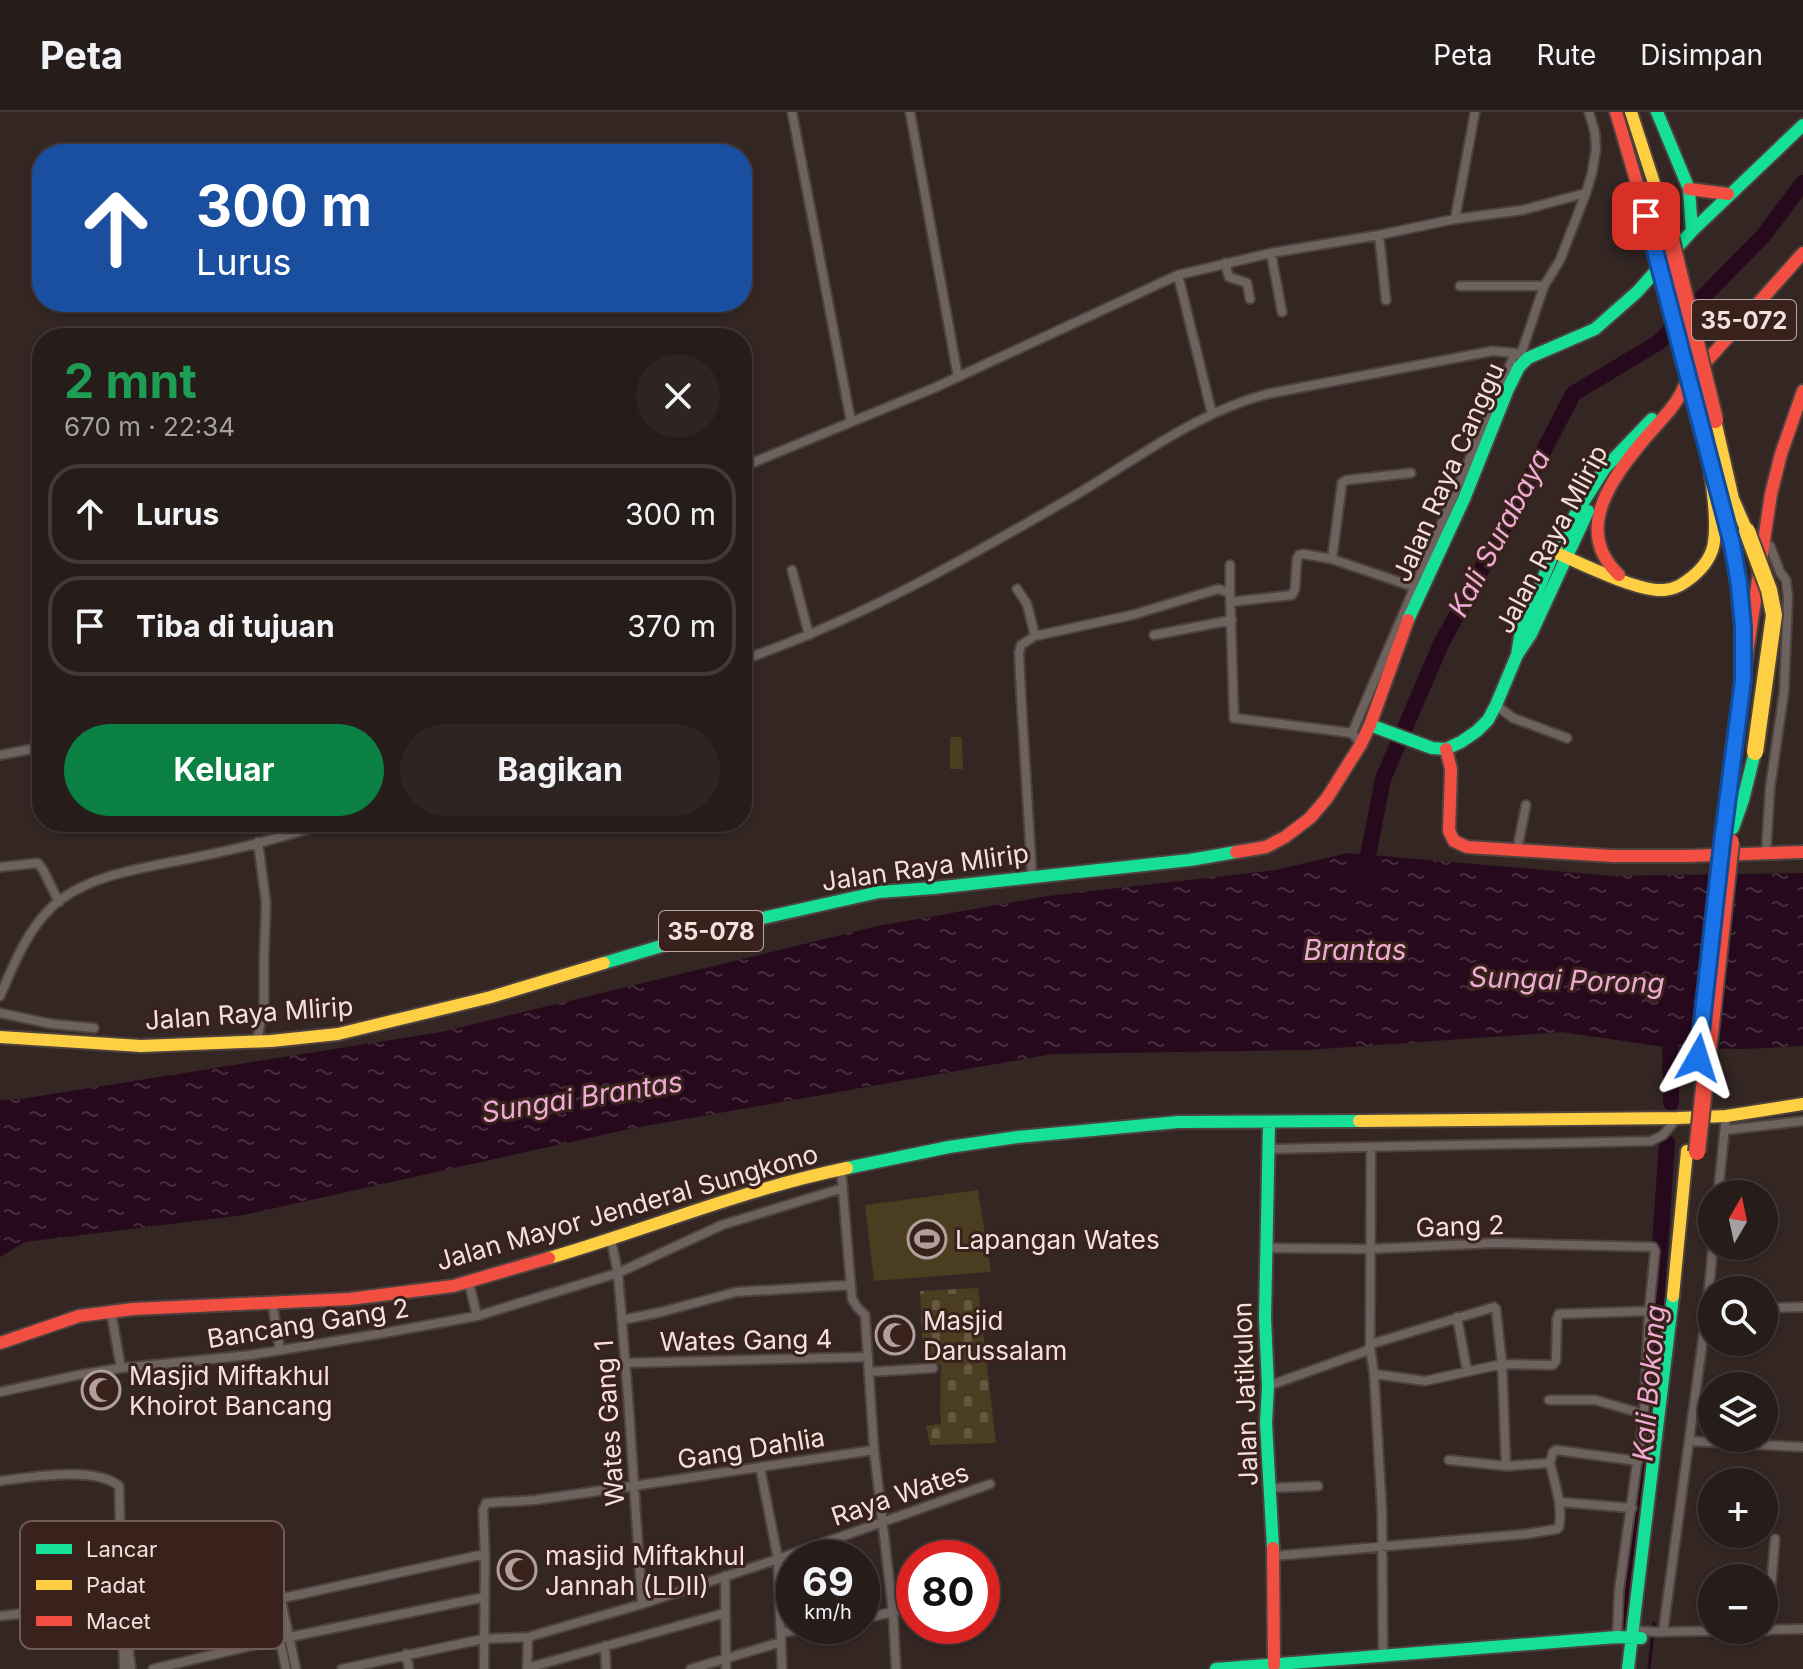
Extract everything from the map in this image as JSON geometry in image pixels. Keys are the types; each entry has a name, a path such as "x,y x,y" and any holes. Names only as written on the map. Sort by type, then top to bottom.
{"main road":[{"path":"1616,112 1654,242 1732,544 1743,627 1743,680"},
{"path":"1631,112 1666,220 1733,499 1769,590 1774,615 1755,752 1743,800 1729,837"},
{"path":"1657,112 1689,189 1692,231"},
{"name":"Jalan Raya Canggu","path":"1370,725 1412,610 1464,499 1519,367 1521,355 1595,329 1637,292 1728,194 1803,125"},
{"path":"1689,189 1728,194"},
{"name":"Jalan Raya Mlirip","path":"1439,748 1461,742 1488,720 1517,655 1521,631 1587,495 1605,468 1684,387 1803,253"},
{"path":"1624,580 1608,564 1600,550 1597,534 1600,511 1617,474 1678,401 1684,387"},
{"path":"1729,837 1743,680 1775,476 1803,391"},
{"path":"1637,1669 1679,1243 1729,837 1770,546 1783,478 1803,417"},
{"path":"1560,554 1648,589 1665,590 1681,586 1708,561 1714,542 1707,445"},
{"path":"1370,725 1439,748 1451,769 1449,831 1459,845 1613,856 1803,852"},
{"name":"Jalan Raya Mlirip","path":"0,1037 141,1046 338,1034 491,997 736,924 843,899 879,892 1190,860 1266,847 1310,818 1327,798 1356,738 1370,725"},
{"name":"Jalan Mayor Jenderal Sungkono","path":"0,1343 79,1316 349,1299 469,1283 755,1192 841,1169 949,1147 1018,1137 1178,1122 1678,1118 1725,1123 1803,1104"},
{"name":"Jalan Jatikulon","path":"1269,1122 1265,1318 1266,1423 1274,1556 1274,1665"},
{"path":"1216,1669 1641,1633"},
{"path":"1628,1669 1641,1633"}],"street":[{"path":"792,112 851,422"},
{"path":"910,112 958,377"},
{"path":"1455,219 1475,112"},
{"path":"1230,565 1235,719 1356,738 1414,587 1521,355 1544,286 1560,260 1586,193 1596,149 1589,112"},
{"path":"752,463 958,377 1178,275 1271,253 1455,219 1523,210 1586,193"},
{"path":"1379,235 1386,300"},
{"path":"1271,253 1282,312"},
{"path":"1225,263 1229,277 1247,283 1250,299"},
{"path":"1178,275 1212,414"},
{"path":"1460,286 1544,286"},
{"path":"752,656 809,635 903,592 1006,536 1183,428 1233,405 1267,394 1492,351 1521,355"},
{"path":"1332,559 1342,483 1411,473"},
{"path":"1766,853 1770,788 1784,692 1788,597 1786,580 1770,546"},
{"path":"1230,598 1292,595 1297,559 1301,554 1332,559 1414,587"},
{"path":"792,570 809,635"},
{"path":"1017,589 1027,604 1035,636"},
{"path":"1032,876 1019,653 1023,642 1035,636 1132,615 1218,589 1227,592 1230,598"},
{"path":"1154,635 1232,620"},
{"path":"1496,705 1513,718 1567,738"},
{"path":"0,755 32,749"},
{"path":"1517,850 1526,805"},
{"path":"0,996 33,931 66,895 126,872 293,832"},
{"path":"257,1041 264,1003 266,903 258,842"},
{"path":"0,867 38,863 59,902"},
{"path":"0,1013 52,1024 94,1028"},
{"path":"1269,1149 1651,1141 1663,1135 1678,1118"},
{"path":"1719,1180 1725,1123 1803,1121"},
{"path":"1371,1147 1371,1346 1382,1547 1383,1657"},
{"path":"841,1169 852,1299 865,1315 874,1450 893,1612 896,1669"},
{"name":"Bancang Gang 2","path":"0,1392 121,1368 251,1355 477,1316 618,1273 722,1225 843,1188"},
{"path":"715,1206 722,1225"},
{"name":"Wates Gang 1","path":"611,1240 618,1273 642,1604"},
{"name":"Gang 2","path":"1267,1248 1370,1249 1495,1243 1653,1247 1649,1311"},
{"path":"469,1283 477,1316"},
{"path":"622,1320 736,1292 851,1285"},
{"path":"272,1302 280,1350"},
{"path":"1778,1308 1803,1307"},
{"path":"1268,1386 1366,1351 1371,1346 1457,1317 1495,1308 1502,1364 1506,1466"},
{"path":"1374,1374 1425,1381 1502,1364 1555,1364 1557,1319 1561,1313 1649,1311 1644,1414 1619,1590 1641,1633"},
{"path":"111,1312 121,1368"},
{"path":"1457,1317 1467,1371"},
{"path":"1641,1633 1689,1441 1702,1356"},
{"name":"Wates Gang 4","path":"625,1363 868,1357"},
{"path":"869,1372 933,1368"},
{"path":"1549,1400 1595,1400 1644,1414"},
{"path":"1689,1441 1803,1447"},
{"name":"Gang Dahlia","path":"485,1554 483,1510 486,1503 535,1500 874,1450"},
{"path":"1274,1556 1557,1529 1561,1522 1550,1463 1553,1452 1638,1461"},
{"path":"1449,1460 1506,1466 1550,1463"},
{"path":"760,1467 776,1549"},
{"path":"0,1481 60,1474 117,1483 121,1521"},
{"name":"Raya Wates","path":"830,1540 990,1484"},
{"path":"1271,1488 1318,1486"},
{"path":"1559,1502 1632,1508"},
{"path":"284,1599 485,1554 484,1669"},
{"name":"Raya Wates","path":"342,1669 483,1639 528,1637 642,1604 776,1560"},
{"path":"725,1576 726,1664"},
{"path":"284,1638 485,1597"},
{"path":"880,1615 896,1611"},
{"path":"528,1637 527,1669 725,1613"},
{"path":"0,1616 20,1614"},
{"path":"1778,1630 1803,1629"},
{"path":"1641,1633 1698,1632"},
{"path":"284,1638 286,1669"},
{"path":"284,1638 296,1669"},
{"path":"691,1669 726,1664 776,1639"},
{"path":"781,1644 782,1669"},
{"path":"605,1646 606,1669"},
{"path":"124,1649 124,1669"},
{"path":"130,1649 131,1669"},
{"path":"153,1669 238,1649"},
{"path":"406,1654 409,1669"},
{"path":"564,1658 564,1669"}],"green space":[{"path":"950,737 962,737 963,769 950,769"},
{"name":"Lapangan Wates","path":"978,1190 991,1272 874,1281 865,1205"},
{"path":"978,1288 996,1443 930,1445 926,1426 941,1424 941,1365 930,1362 930,1354 923,1354 920,1291"}],"water":[{"name":"Brantas","path":"1348,853 1613,876 1803,873 1803,1046 1671,1048 1562,1032 1307,1050 1052,1054 629,1129 244,1215 25,1242 0,1257 0,1100 441,1032 878,926 1048,896 1276,870"}],"waterway":[{"name":"Kali Surabaya","path":"1364,877 1383,779 1441,644 1573,394 1659,342 1763,236 1803,183"},
{"name":"Kali Bokong","path":"1670,1029 1671,1103"},
{"name":"Kali Bokong","path":"1624,1623 1648,1418 1667,1143"},
{"name":"Kali Bokong","path":"1649,1669 1654,1623"}],"traffic: fast":[{"path":"1657,112 1689,189 1692,231"},
{"path":"1408,620 1464,499 1519,367 1528,358 1595,329 1637,292 1692,231 1803,125"},
{"path":"1654,242 1705,441"},
{"path":"1517,655 1521,631 1554,552 1570,523 1605,468 1652,419"},
{"path":"1721,500 1739,584 1743,634"},
{"path":"1370,725 1432,748 1446,749 1477,731 1496,705 1517,655 1531,634 1588,511"},
{"path":"1733,828 1755,752"},
{"path":"604,963 736,924 879,892 1190,860 1236,852"},
{"path":"847,1168 949,1147 1018,1137 1178,1122 1359,1121"},
{"path":"1269,1122 1265,1318 1266,1423 1273,1548"},
{"path":"1628,1669 1673,1296"},
{"path":"1216,1669 1617,1637 1641,1638"}],"traffic: slow":[{"path":"1631,112 1666,220"},
{"path":"1715,420 1733,499 1747,531"},
{"path":"1554,552 1624,582 1653,589 1672,589 1689,580 1706,562 1714,542 1714,508 1705,441"},
{"path":"1747,531 1769,590 1774,615 1755,752"},
{"path":"0,1037 141,1046 271,1041 338,1034 491,997 604,963"},
{"path":"1359,1121 1678,1118 1726,1116 1803,1104"},
{"path":"1673,1296 1687,1151"},
{"path":"549,1258 734,1198 847,1168"}],"traffic: jam":[{"path":"1616,112 1654,242"},
{"path":"1689,189 1728,194"},
{"path":"1666,220 1715,420"},
{"path":"1697,372 1803,253"},
{"path":"1619,575 1605,558 1598,540 1598,522 1603,503 1622,468 1672,407 1684,387"},
{"path":"1722,843 1771,494 1803,391"},
{"path":"1236,852 1266,847 1285,837 1310,818 1327,798 1370,725 1408,620"},
{"path":"1446,749 1451,769 1449,831 1454,841 1467,847 1613,856 1803,852"},
{"path":"1697,1152 1731,842"},
{"path":"0,1343 79,1316 133,1309 349,1299 453,1286 549,1258"},
{"path":"1273,1548 1274,1665"}],"place":[{"name":"Lapangan Wates","path":"927,1239"},
{"name":"Masjid Darussalam","path":"895,1335"},
{"name":"Masjid Miftakhul Khoirot Bancang","path":"101,1390"},
{"name":"masjid Miftakhul Jannah (LDII)","path":"517,1570"}],"route":[{"path":"1646,216 1732,544 1743,627 1743,680 1698,1058"}],"water label":[{"name":"Sungai Porong","path":"1567,980"},
{"name":"Sungai Brantas","path":"582,1097"}]}
